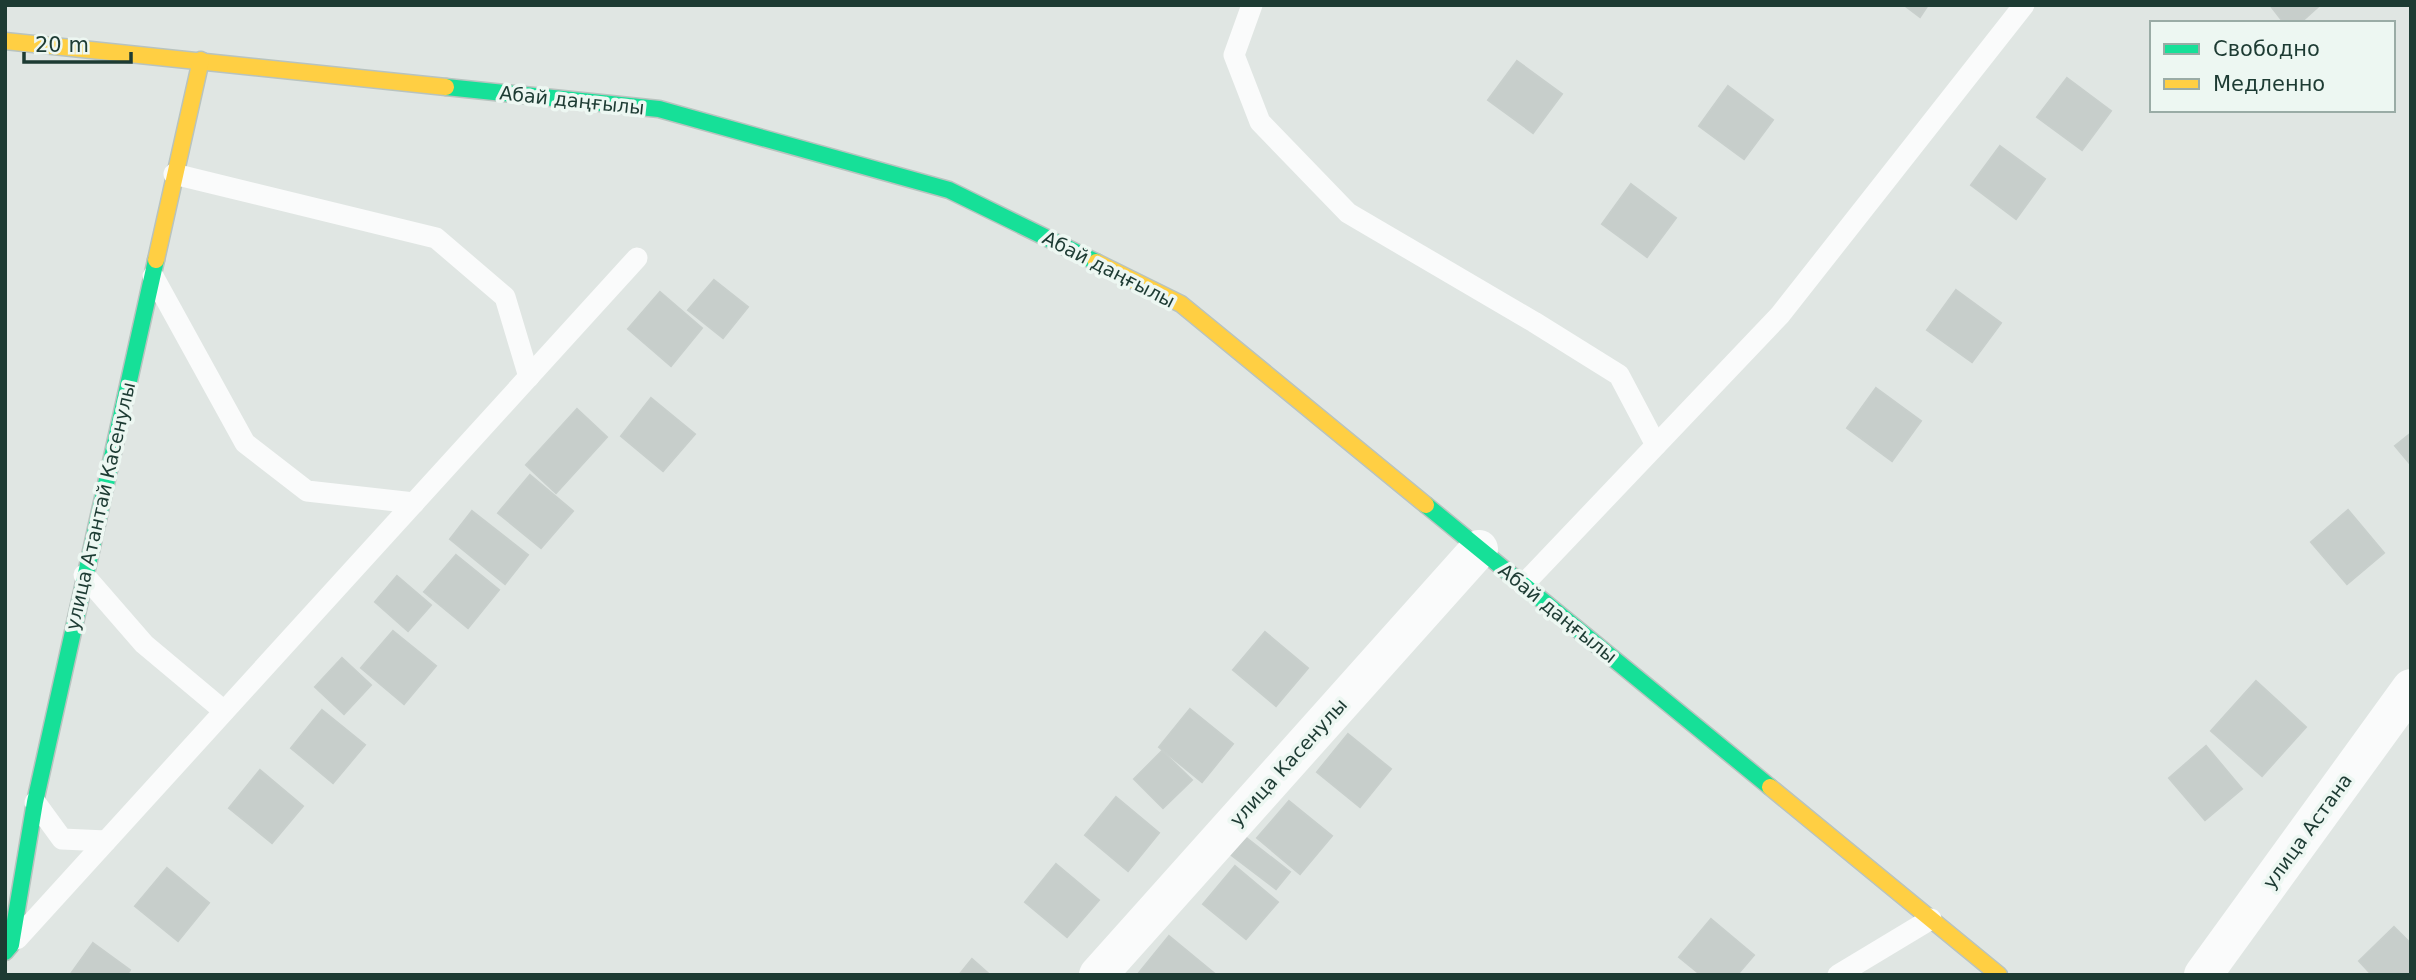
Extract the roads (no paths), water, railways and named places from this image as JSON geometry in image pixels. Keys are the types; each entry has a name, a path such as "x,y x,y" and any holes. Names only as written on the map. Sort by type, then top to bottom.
{"street":[{"name":"Абай даңғылы","path":"5,41 659,109 949,190 1181,304 1999,975"},
{"name":"улица Атантай Касенулы","path":"8,948 35,802 201,60"},
{"name":"улица Касенулы","path":"1098,975 1479,549"},
{"name":"улица Астана","path":"2203,975 2411,688"}],"lane":[{"path":"1252,5 1234,55 1260,122 1348,213 1619,375 1656,445"},
{"path":"1523,585 1780,315 2024,5"},
{"path":"174,174 436,238 505,297 529,377"},
{"path":"8,948 637,258"},
{"path":"152,274 245,443 307,491 414,503"},
{"path":"85,575 144,644 224,711"},
{"path":"35,802 62,839 106,841"},
{"path":"1838,975 1931,919"}]}
